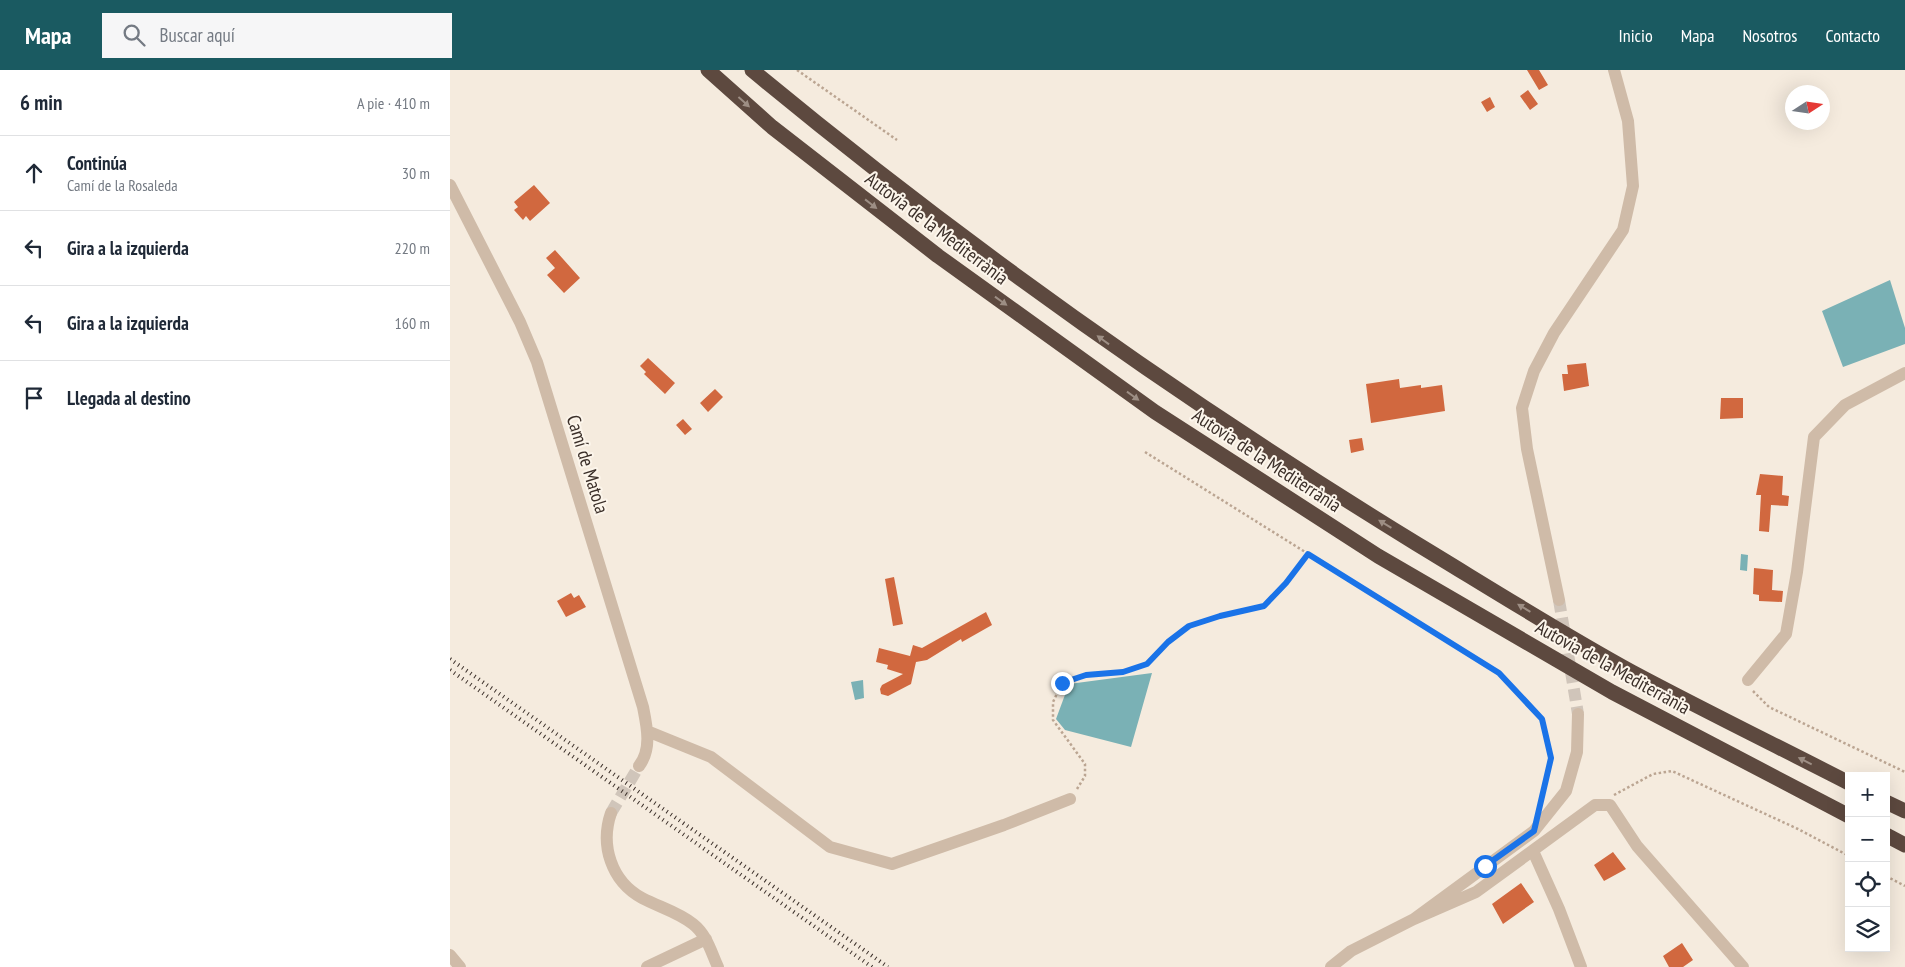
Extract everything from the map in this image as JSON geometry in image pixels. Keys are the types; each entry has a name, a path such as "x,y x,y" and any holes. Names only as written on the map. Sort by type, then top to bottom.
{"highway":[{"name":"Autovia de la Mediterrània","path":"708,70 772,127 938,256 1155,412 1378,556 1595,682 1845,814"},
{"name":"Autovia de la Mediterrània","path":"752,70 910,196 1104,341 1258,445 1450,564 1631,671 1845,781"},
{"path":"1890,804 1905,811"},
{"path":"1890,837 1905,845"}],"street":[{"path":"1559,600 1527,449 1522,408 1534,371 1554,333 1623,230 1633,186 1628,121 1614,70"},
{"name":"Camí de Matola","path":"450,184 520,322 537,362 636,683 647,731 645,758 638,766"},
{"path":"1748,680 1786,634 1797,572 1814,437 1845,404 1905,374"},
{"path":"1414,919 1534,831 1566,791 1577,752 1578,714"},
{"path":"647,731 711,757 830,847 892,864 1004,825 1070,798"},
{"path":"1331,967 1351,951 1414,919 1476,892 1595,805 1610,805 1637,846 1743,967"},
{"path":"610,813 605,837 613,868 622,882 640,897 695,925 706,938 718,967"},
{"path":"1534,851 1581,967"},
{"path":"648,967 706,938"},
{"path":"450,955 460,967"}],"path":[{"path":"797,70 897,140"},
{"path":"1145,452 1499,673 1542,719 1551,758 1540,804"},
{"path":"1070,798 1085,776 1085,764 1053,720 1053,702 1062,683 1086,675 1123,672 1147,664 1168,642 1189,626 1220,616 1264,606 1292,577 1308,554"},
{"path":"1748,680 1754,694 1769,707 1905,772"},
{"path":"1595,805 1653,774 1672,771 1798,829 1845,854"},
{"path":"1890,878 1905,886"}],"water":[{"path":"1890,280 1905,328 1905,344 1843,367 1822,311"},
{"path":"1741,554 1748,555 1747,571 1740,570"},
{"path":"1152,673 1131,747 1065,730 1056,719 1069,684"},
{"path":"863,680 864,698 855,700 851,682"}],"building":[{"path":"1527,70 1539,70 1548,85 1539,90"},
{"path":"1528,90 1538,104 1530,110 1520,96"},
{"path":"1490,97 1495,107 1487,112 1481,102"},
{"path":"534,185 550,203 530,221 526,216 523,220 514,210 518,207 514,202"},
{"path":"555,250 580,278 564,293 547,275 555,268 546,258"},
{"path":"648,358 675,383 665,394 644,374 646,372 640,366"},
{"path":"1586,363 1589,386 1564,391 1562,374 1568,374 1567,365"},
{"path":"1399,379 1400,388 1442,385 1445,411 1371,423 1366,384"},
{"path":"715,389 723,397 708,412 700,403"},
{"path":"1721,398 1743,398 1743,418 1720,419"},
{"path":"683,419 692,429 685,435 676,425"},
{"path":"1362,438 1364,450 1351,453 1349,440"},
{"path":"1760,474 1783,476 1782,495 1789,496 1788,506 1771,505 1769,532 1759,531 1761,495 1756,495"},
{"path":"1754,568 1773,570 1772,590 1783,591 1782,602 1759,601 1759,595 1753,594"},
{"path":"894,577 903,624 893,626 885,579"},
{"path":"571,593 574,598 579,595 586,607 566,617 557,601"},
{"path":"986,612 992,625 962,642 961,639 927,660 916,662 911,684 888,696 881,694 880,689 882,685 903,674 887,669 888,665 876,662 879,648 910,656 913,645 922,648"},
{"path":"1613,852 1626,869 1604,881 1594,865"},
{"path":"1521,883 1534,902 1503,924 1492,904"},
{"path":"1682,943 1693,960 1683,967 1669,967 1663,956"}],"tunnel":[{"path":"1559,600 1578,714"},
{"path":"611,813 639,766"}],"railway":[{"path":"450,659 888,967"},
{"path":"450,670 872,967"}],"route":[{"path":"1062,683 1086,675 1123,672 1147,664 1168,642 1189,626 1220,616 1264,606 1303,564 1308,554 1499,673 1542,719 1551,758 1534,831 1485,866"}]}
